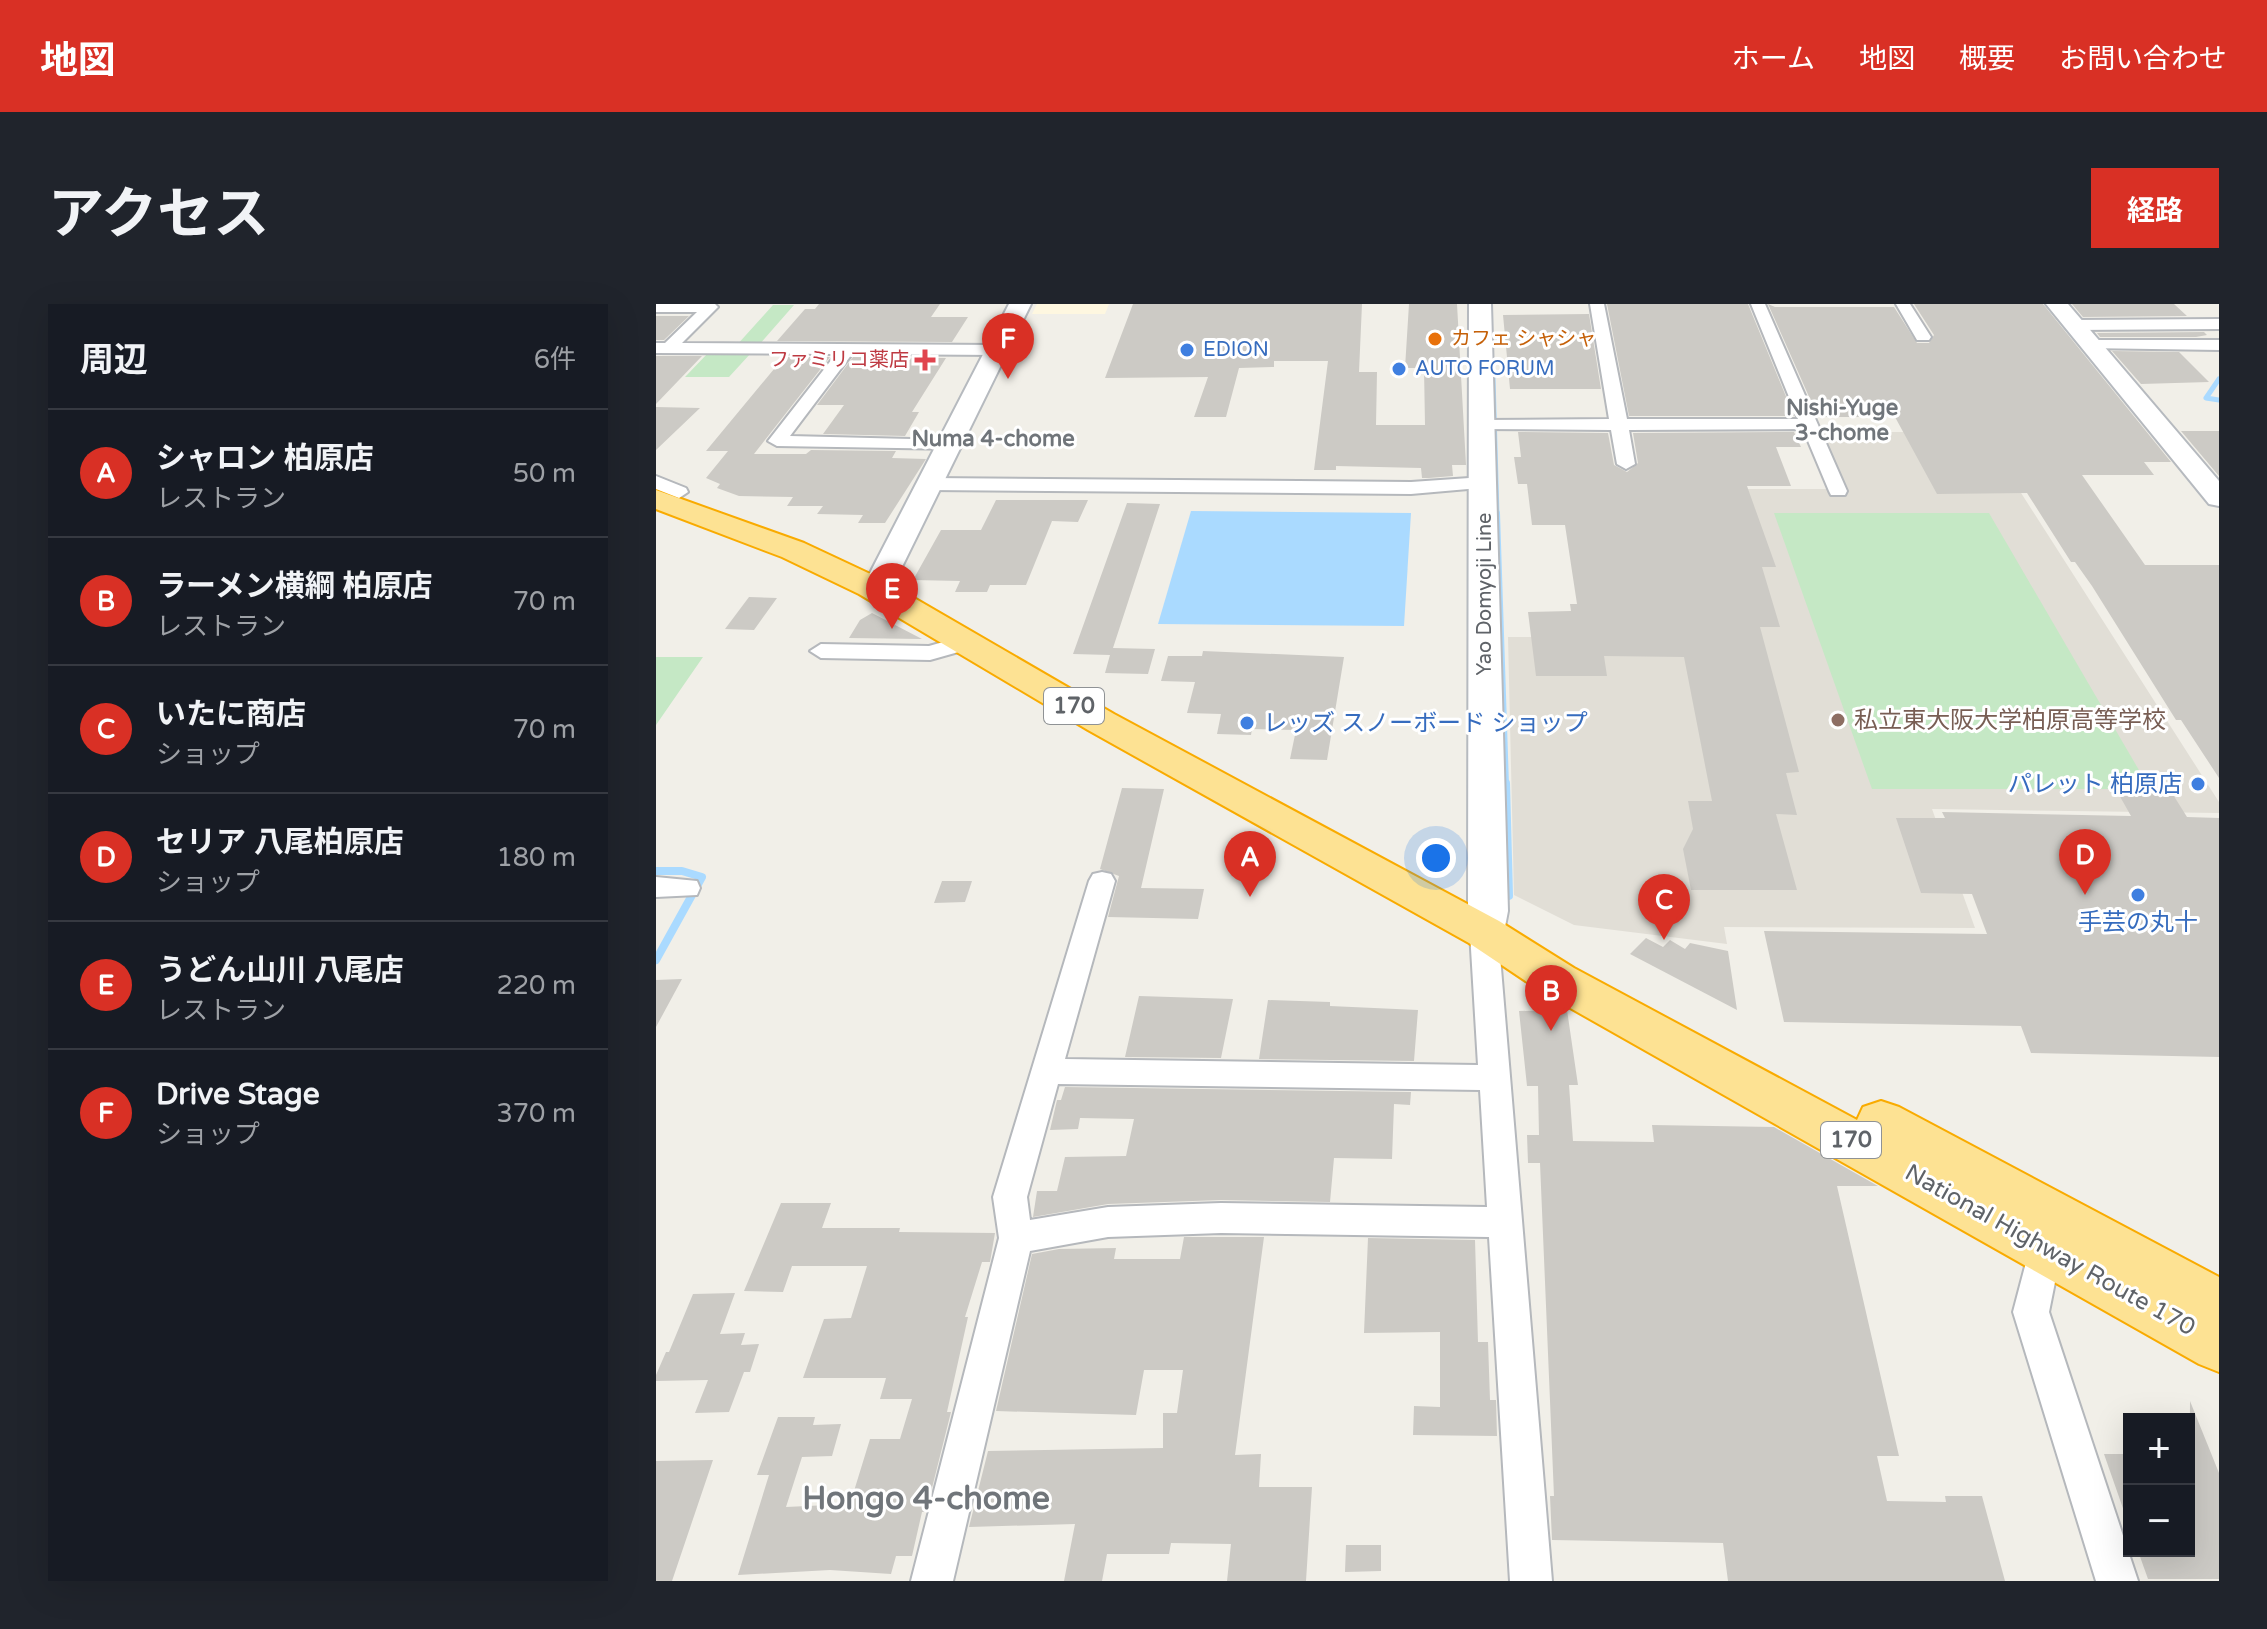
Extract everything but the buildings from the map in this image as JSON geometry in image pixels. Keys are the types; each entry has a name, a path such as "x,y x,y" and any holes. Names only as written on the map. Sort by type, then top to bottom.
{"highway":[{"name":"National Highway Route 170","path":"661,493 876,582 1486,921 1558,980 2219,1345"},
{"name":"National Highway Route 170","path":"876,582 1101,722 2219,1306"}],"street":[{"path":"876,582 951,445 1020,304"},
{"name":"Yao Domyoji Line","path":"1480,304 1493,425 1484,483 1486,921"},
{"path":"1597,304 1626,464"},
{"path":"1758,304 1838,491"},
{"path":"1903,304 1923,337"},
{"path":"2057,304 2219,498"},
{"path":"656,307 710,307 663,348"},
{"path":"2074,325 2219,324"},
{"path":"2091,345 2219,345"},
{"path":"663,348 998,350"},
{"path":"848,349 777,441 951,445"},
{"path":"1493,425 1810,424"},
{"path":"930,484 1411,488 1484,483"},
{"path":"821,651 930,653 968,642"},
{"path":"932,1581 1016,1238 1010,1197 1102,881"},
{"path":"656,887 687,888"},
{"path":"1486,921 1493,1078 1531,1581"},
{"path":"1047,1071 1493,1078"},
{"path":"1016,1238 1122,1221 1221,1218 1503,1222"},
{"path":"2045,1247 2031,1312 2117,1581"}],"shaded area":[{"path":"1037,304 1109,304 1105,314 1032,314"},
{"name":"私立東大阪大学柏原高等学校","path":"1818,432 1982,432 2219,802 2219,813 1932,809 1975,928 1724,927 1727,944 1574,925 1514,895 1508,637 1677,636 1652,489 1830,489"}],"green space":[{"path":"773,305 794,305 758,346 736,346"},
{"path":"708,353 751,353 729,377 685,377"},
{"path":"1774,513 1989,513 2150,789 1872,789"},
{"path":"656,657 703,657 656,725"}],"water":[{"path":"1191,511 1411,513 1404,626 1158,624"}],"waterway":[{"path":"1493,377 1497,515"},
{"path":"2219,379 2206,398 2219,400"},
{"path":"1497,513 1506,785"},
{"path":"1506,783 1509,896"},
{"path":"656,871 682,871 702,877 656,960"}],"place":[{"name":"カフェ シャシャ","path":"1435,339"},
{"name":"EDION","path":"1187,350"},
{"name":"ファミリコ薬店","path":"925,360"},
{"name":"AUTO FORUM","path":"1399,369"},
{"name":"Drive Stage","path":"1008,379"},
{"name":"うどん山川 八尾店","path":"892,629"},
{"name":"私立東大阪大学柏原高等学校","path":"1838,720"},
{"name":"レッズ スノーボード ショップ","path":"1247,723"},
{"name":"パレット 柏原店","path":"2198,784"},
{"name":"セリア 八尾柏原店","path":"2085,895"},
{"name":"手芸の丸十","path":"2138,895"},
{"name":"シャロン 柏原店","path":"1250,897"},
{"name":"いたに商店","path":"1664,940"},
{"name":"ラーメン横綱 柏原店","path":"1551,1031"}],"district":[{"name":"Nishi-Yuge 3-chome","path":"1842,420"},
{"name":"Numa 4-chome","path":"993,439"},
{"name":"Hongo 4-chome","path":"926,1499"}]}
